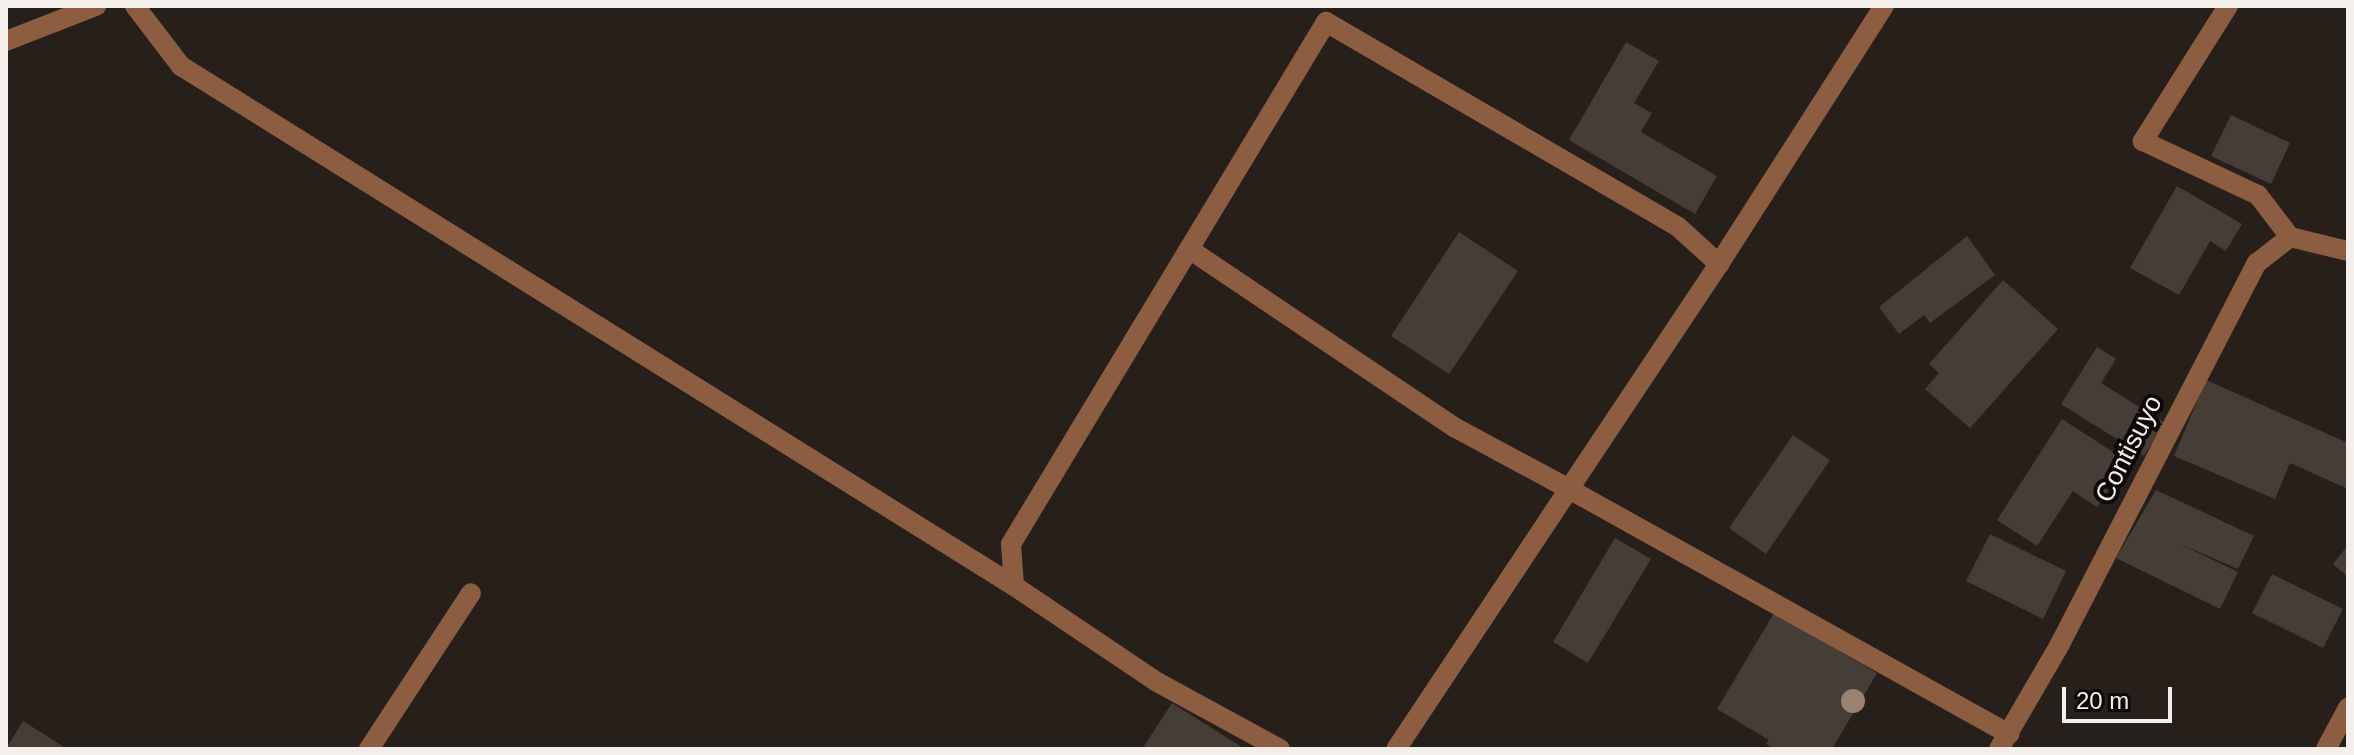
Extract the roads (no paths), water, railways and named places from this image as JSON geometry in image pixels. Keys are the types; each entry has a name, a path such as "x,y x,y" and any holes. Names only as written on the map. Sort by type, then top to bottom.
{"street":[{"path":"6,41 96,6"},
{"path":"135,6 181,66 1014,586 1157,682 1280,749"},
{"path":"1396,749 1719,264 1884,6"},
{"path":"2228,6 2143,141 2258,195 2290,237 2348,251"},
{"path":"1014,586 1011,544 1326,22 1677,226 1719,264"},
{"name":"Contisuyo","path":"2004,741 2257,263 2290,237"},
{"path":"1189,249 1454,427 1569,489 2004,741"},
{"path":"369,749 471,593"},
{"path":"2326,749 2348,708"}]}
